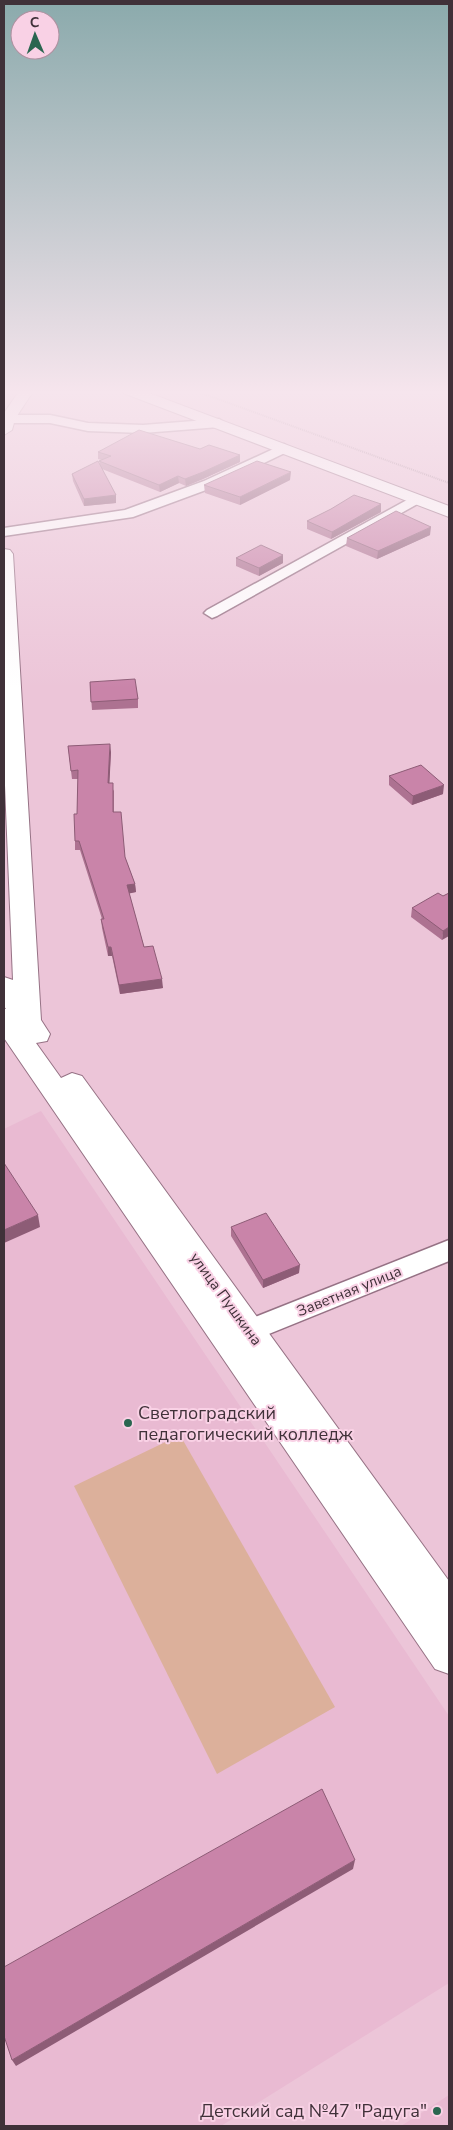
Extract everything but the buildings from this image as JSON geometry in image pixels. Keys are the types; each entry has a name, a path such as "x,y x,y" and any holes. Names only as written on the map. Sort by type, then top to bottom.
{"street":[{"path":"4,532 128,514 195,489"},
{"path":"391,489 449,512"},
{"path":"212,613 416,499"},
{"path":"4,554 11,1010"},
{"path":"4,845 11,1010 449,1655"},
{"name":"улица Пушкина","path":"11,1010 249,1331 449,1612"},
{"name":"Заветная улица","path":"249,1331 449,1250"}],"shaded area":[{"name":"Светлоградский педагогический колледж","path":"41,1111 449,1716 449,1983 221,2126 4,2126 4,1129"},
{"path":"180,1435 335,1707 217,1774 74,1486"},
{"name":"Детский сад №47 \"Радуга\"","path":"449,2095 449,2126 401,2126"}],"place":[{"name":"Светлоградский педагогический колледж","path":"128,1423"},
{"name":"Детский сад №47 \"Радуга\"","path":"437,2111"}]}
